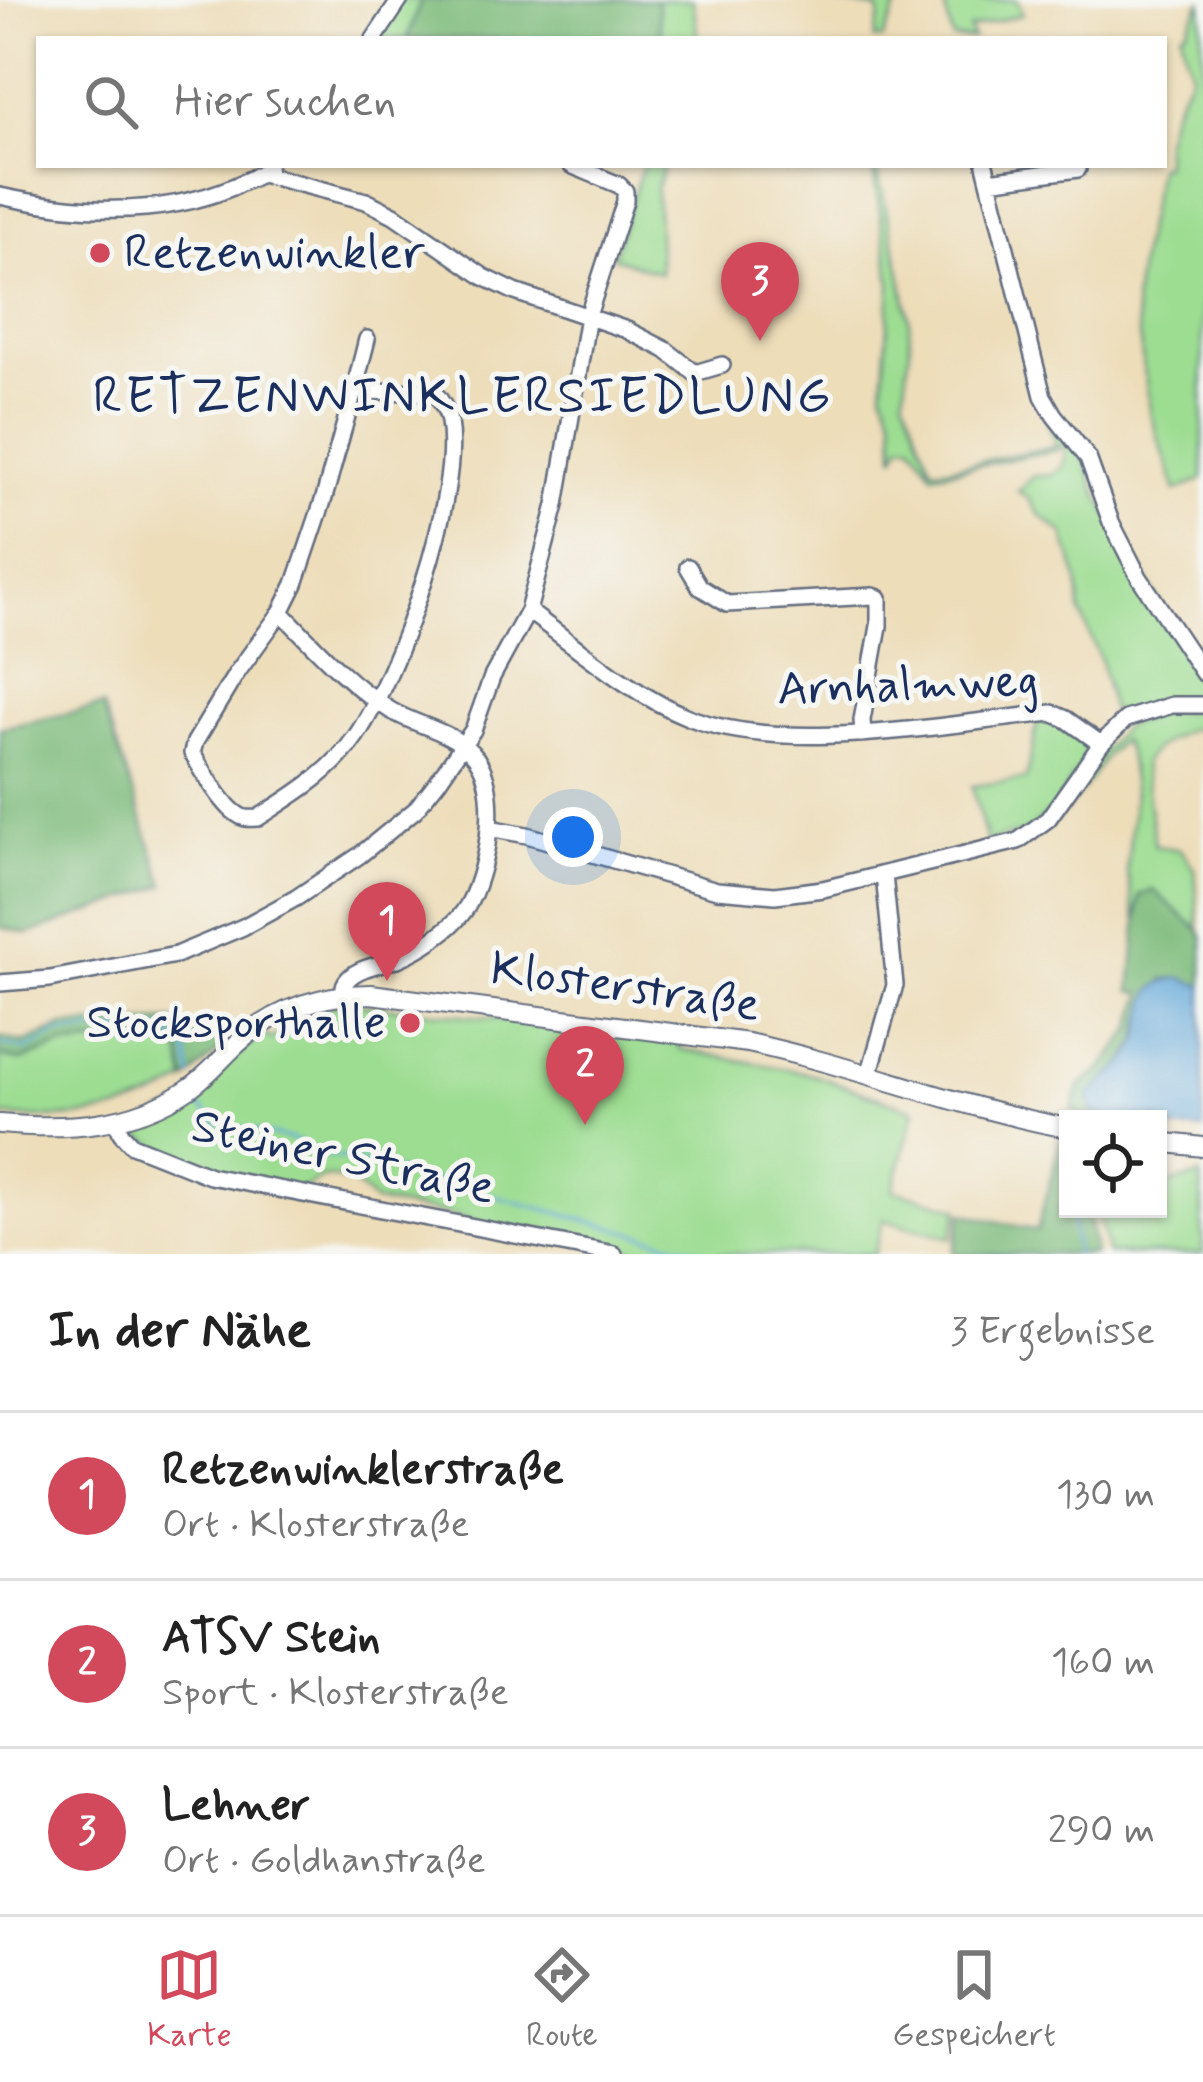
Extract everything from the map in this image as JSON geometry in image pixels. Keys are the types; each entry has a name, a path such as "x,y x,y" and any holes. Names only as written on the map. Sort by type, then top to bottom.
{"street":[{"path":"376,36 400,0"},
{"path":"0,983 50,979 176,955 243,927 328,877 397,826 464,746 492,677 528,611 556,505 588,316 625,201 620,185 578,168"},
{"path":"0,196 132,211 215,194 266,169 394,214 484,278 627,330 667,350 695,373 722,365"},
{"path":"1078,169 987,173 1047,405 1088,458 1138,577 1201,663"},
{"path":"353,392 429,392 438,397 449,419 451,443 440,518 413,614 377,700 356,736 330,769 258,818 248,818 236,814 192,753 295,584 367,339"},
{"path":"688,567 700,587 727,604 879,598 863,734"},
{"name":"Arnhalmweg","path":"528,611 640,692 719,728 863,734 1052,713 1101,744"},
{"path":"281,612 388,709 464,746 476,757 487,783 489,828 476,886 464,913 414,951 349,978 343,995"},
{"path":"489,828 717,890 793,894 1028,836 1048,819 1101,744 1126,719 1172,705 1203,705"},
{"path":"869,1075 895,985 884,875"},
{"name":"Klosterstraße","path":"116,1119 189,1089 248,1034 282,1012 343,995 371,994 726,1039 1059,1126"},
{"path":"0,1124 78,1127 116,1119"},
{"name":"Steiner Straße","path":"116,1119 132,1145 233,1182 614,1254"},
{"path":"1167,1143 1203,1147"}],"green space":[{"path":"394,0 421,0 408,36 373,33"},
{"path":"421,0 657,0 661,36 408,36"},
{"path":"657,0 693,0 698,36 661,36"},
{"path":"815,0 900,0 884,36 875,36 878,9"},
{"path":"943,0 1017,0 1023,14 970,29 972,36 952,36"},
{"path":"1202,0 1203,479 1176,491 1151,416 1134,302 1157,168 1167,168 1170,115 1191,73 1181,33"},
{"path":"642,168 663,168 656,190 660,273 613,257"},
{"path":"873,168 877,168 909,319 904,396 930,464 935,469 952,467 1057,446 1042,408 1080,450 1098,495 1199,672 1203,699 1126,715 1111,710 1101,662 1080,611 1078,580 1064,534 1018,491 1034,476 1053,475 1064,465 1065,448 933,474 912,443 901,444 895,457 894,418 883,391 889,265"},
{"path":"103,706 165,885 29,934 0,927 0,728"},
{"path":"1203,709 1203,725 1170,739 1143,763 1155,846 1181,850 1195,870 1199,930 1152,891 1140,895 1136,920 1127,871 1134,794 1122,740 1063,813 1029,842 1024,841 1124,726 1157,714"},
{"path":"1055,719 1081,738 1088,755 1051,811 1028,831 987,842 972,786 1026,779 1038,721"},
{"path":"1153,890 1199,930 1203,986 1181,978 1164,979 1143,1017 1137,1044 1089,1096 1092,1110 1074,1110 1079,1087 1101,1070 1133,1028 1143,993 1131,991 1140,895"},
{"path":"348,1003 680,1038 680,1049 807,1073 915,1110 893,1190 959,1208 951,1238 883,1220 874,1254 656,1254 374,1202 354,1183 329,1177 301,1190 209,1170 160,1151 141,1137 145,1122 204,1093 248,1045 265,1034 271,1039 326,1007"},
{"path":"172,1021 203,1028 223,1047 186,1081 181,1053 168,1039 61,1046 20,1061 0,1056 0,1037 24,1043 64,1026"},
{"path":"168,1039 181,1053 186,1081 163,1093 96,1114 0,1116 0,1056 20,1061 61,1046"},
{"path":"1059,1146 1059,1218 1089,1218 1095,1254 953,1254 962,1213 1037,1231"},
{"path":"1201,1176 1203,1254 1108,1254 1099,1218 1167,1218 1167,1185"}],"water":[{"path":"1181,978 1203,986 1203,1130 1167,1129 1167,1110 1092,1110 1089,1096 1133,1052 1147,1001 1167,981"}],"waterway":[{"path":"0,1044 26,1050 58,1033 163,1029 186,1047 191,1076"},
{"path":"193,1099 215,1122 298,1141 325,1156 380,1164 713,1254"},
{"path":"1072,1218 1076,1254"}],"place":[{"name":"Retzenwinkler","path":"100,253"},
{"name":"Lehner","path":"760,341"},
{"name":"Retzenwinklerstraße","path":"387,981"},
{"name":"Stocksporthalle","path":"410,1023"},
{"name":"ATSV Stein","path":"585,1125"}],"district":[{"name":"RETZENWINKLERSIEDLUNG","path":"463,398"}]}
